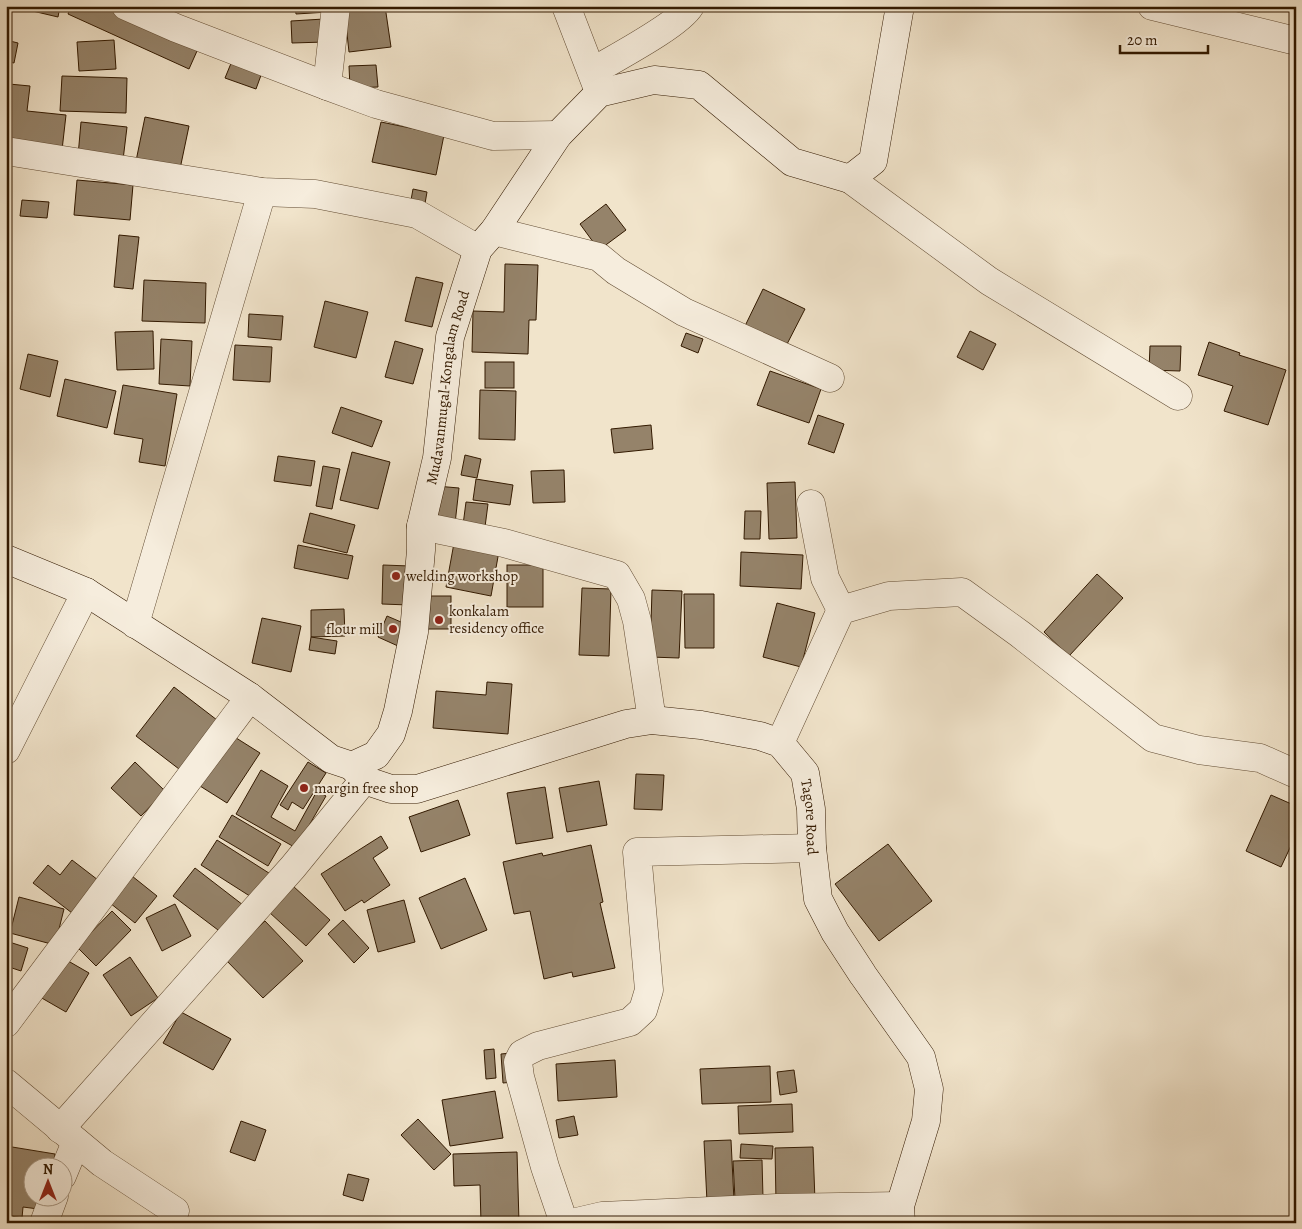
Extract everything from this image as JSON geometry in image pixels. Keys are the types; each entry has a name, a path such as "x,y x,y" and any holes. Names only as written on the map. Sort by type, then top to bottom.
{"street":[{"path":"126,6 176,28 376,104 493,136 558,135"},
{"path":"327,86 336,6"},
{"path":"566,6 596,83 654,80 699,85 792,162 850,179 989,282 1178,396"},
{"name":"Mudavanmugal-Kongalam Road","path":"358,773 376,755 391,734 398,711 414,632 421,550 421,526 437,458 450,337 486,240 596,83 687,12 690,6"},
{"path":"850,179 873,161 900,6"},
{"path":"1152,6 1296,41"},
{"path":"6,151 262,192 315,194 417,214 486,240 599,257 624,276 684,312 830,378"},
{"path":"135,624 262,192"},
{"path":"810,504 825,578 841,610"},
{"path":"421,526 504,543 617,575 631,598 637,621 652,720"},
{"path":"6,559 86,592 250,697 330,759 391,789 417,789 626,724 652,720 734,731 760,736 780,743 841,610 889,596 962,592 1020,634 1153,738 1199,750 1260,758 1296,774"},
{"path":"6,750 86,592"},
{"path":"6,1023 250,697"},
{"name":"Tagore Road","path":"780,743 805,773 812,809 812,848 818,899 835,932 862,975 921,1057 929,1089 926,1121 900,1214"},
{"path":"65,1156 68,1135 293,867 358,773"},
{"path":"564,1223 543,1158 520,1077 518,1062 522,1054 538,1046 630,1022 643,1010 649,990 638,852 812,848"},
{"path":"6,1083 102,1163 175,1211"},
{"path":"44,1223 50,1206"},
{"path":"572,1223 602,1216 654,1218 900,1214"}],"building":[{"path":"25,6 60,6 58,17 24,9"},
{"path":"71,6 121,6 201,42 189,69 68,14"},
{"path":"295,6 328,6 328,12 296,14"},
{"path":"344,6 385,6 391,47 349,52"},
{"path":"324,19 325,42 292,43 291,21"},
{"path":"6,40 18,43 14,63 6,61"},
{"path":"114,40 116,69 79,71 77,42"},
{"path":"234,56 264,67 256,89 225,78"},
{"path":"376,65 378,87 350,88 349,66"},
{"path":"62,76 127,78 126,113 60,111"},
{"path":"9,84 30,86 27,111 66,115 62,150 6,143 6,103"},
{"path":"145,117 189,126 180,169 136,161"},
{"path":"81,122 127,127 123,160 78,156"},
{"path":"381,122 444,135 436,175 372,162"},
{"path":"77,180 133,185 130,220 74,215"},
{"path":"413,189 427,192 423,215 409,211"},
{"path":"22,200 49,202 47,218 20,216"},
{"path":"606,204 626,230 599,250 580,224"},
{"path":"119,235 139,237 133,289 114,287"},
{"path":"505,264 538,265 536,320 529,320 528,354 472,352 473,311 504,312"},
{"path":"416,277 443,283 432,327 405,321"},
{"path":"144,280 206,283 205,323 142,321"},
{"path":"763,289 805,309 785,348 744,328"},
{"path":"325,301 368,312 356,358 314,347"},
{"path":"249,314 283,316 281,340 248,337"},
{"path":"153,331 154,369 117,370 115,332"},
{"path":"970,331 996,344 983,370 957,357"},
{"path":"686,333 703,339 698,353 681,346"},
{"path":"161,339 192,341 190,386 159,384"},
{"path":"395,341 423,349 413,384 385,377"},
{"path":"1209,342 1240,353 1239,355 1286,370 1268,425 1224,411 1233,386 1198,375"},
{"path":"235,345 272,347 270,382 233,380"},
{"path":"1150,346 1181,346 1180,371 1149,370"},
{"path":"28,354 58,361 50,397 20,389"},
{"path":"485,362 514,362 514,388 485,388"},
{"path":"770,371 821,389 809,423 757,405"},
{"path":"65,379 116,391 107,428 57,416"},
{"path":"123,385 177,394 165,466 139,462 143,439 114,434"},
{"path":"480,390 516,391 515,440 479,439"},
{"path":"341,407 382,421 372,447 332,433"},
{"path":"818,415 844,424 834,453 808,444"},
{"path":"651,425 653,449 614,453 611,429"},
{"path":"352,452 390,462 378,509 340,500"},
{"path":"465,455 481,459 477,478 461,475"},
{"path":"278,456 315,461 311,486 274,481"},
{"path":"323,466 340,469 332,509 316,506"},
{"path":"564,470 565,502 533,503 531,471"},
{"path":"476,479 513,485 510,505 473,500"},
{"path":"795,482 797,538 769,539 767,483"},
{"path":"436,486 459,488 455,524 432,522"},
{"path":"466,502 488,504 485,527 463,525"},
{"path":"745,511 761,511 760,539 744,539"},
{"path":"310,513 355,525 347,553 303,542"},
{"path":"454,543 499,551 491,596 446,587"},
{"path":"298,545 353,556 348,579 294,568"},
{"path":"741,552 803,555 801,589 740,586"},
{"name":"welding workshop","path":"383,565 410,566 409,605 382,604"},
{"path":"507,565 543,565 543,607 507,607"},
{"path":"1097,574 1123,598 1069,656 1044,632"},
{"path":"582,588 611,589 609,656 579,655"},
{"path":"652,590 682,591 679,658 650,657"},
{"path":"684,594 714,594 714,648 685,648"},
{"name":"konkalam residency office","path":"427,596 451,596 451,629 427,629"},
{"path":"777,603 815,613 801,667 763,657"},
{"path":"344,609 345,636 311,637 311,610"},
{"name":"flour mill","path":"387,616 408,625 398,646 378,637"},
{"path":"262,618 301,626 291,672 252,663"},
{"path":"311,637 337,641 335,654 309,650"},
{"path":"487,682 512,684 508,734 433,728 436,691 486,695"},
{"path":"174,687 217,720 179,769 136,736"},
{"path":"233,736 260,753 227,803 200,786"},
{"path":"135,762 165,791 141,816 111,788"},
{"name":"margin free shop","path":"308,762 326,773 303,809 292,802 288,810 280,805"},
{"path":"261,770 288,786 271,817 295,831 317,791 326,796 296,848 236,814"},
{"path":"636,774 664,775 662,810 634,809"},
{"path":"599,781 607,825 567,832 559,788"},
{"path":"545,787 553,838 516,844 507,793"},
{"path":"1271,795 1296,806 1296,835 1281,867 1246,851"},
{"path":"458,800 470,835 421,852 409,817"},
{"path":"232,815 281,844 268,866 219,837"},
{"path":"381,836 388,848 373,858 390,885 364,903 362,900 345,911 321,874"},
{"path":"217,840 272,875 256,900 201,865"},
{"path":"888,844 932,901 879,941 835,884"},
{"path":"591,845 603,902 600,903 615,968 573,977 572,972 544,979 530,911 514,914 503,862 542,853 543,856"},
{"path":"72,860 98,880 72,913 33,883 48,865 60,875"},
{"path":"195,868 243,905 222,933 173,896"},
{"path":"127,872 157,896 135,923 105,899"},
{"path":"465,878 487,930 441,949 419,898"},
{"path":"293,886 330,920 306,946 269,912"},
{"path":"19,897 64,909 55,945 10,933"},
{"path":"404,900 415,942 378,952 367,910"},
{"path":"175,904 191,936 162,951 146,918"},
{"path":"112,911 131,930 96,966 77,947"},
{"path":"343,920 369,948 354,963 328,934"},
{"path":"265,921 303,961 263,998 225,959"},
{"path":"6,941 28,948 21,971 6,966"},
{"path":"130,957 158,998 131,1016 103,975"},
{"path":"63,958 89,973 66,1012 40,997"},
{"path":"181,1012 231,1039 213,1070 163,1043"},
{"path":"494,1049 496,1078 486,1079 484,1050"},
{"path":"511,1053 513,1082 503,1083 501,1054"},
{"path":"615,1060 617,1097 558,1101 556,1064"},
{"path":"770,1066 771,1102 702,1104 700,1069"},
{"path":"794,1070 797,1092 780,1095 777,1072"},
{"path":"495,1091 503,1138 450,1146 442,1100"},
{"path":"792,1104 793,1132 739,1134 738,1106"},
{"path":"574,1116 578,1135 559,1138 556,1120"},
{"path":"418,1119 451,1154 434,1170 401,1135"},
{"path":"241,1121 266,1130 255,1161 230,1152"},
{"path":"731,1140 734,1201 707,1202 704,1141"},
{"path":"741,1144 773,1146 772,1159 740,1158"},
{"path":"6,1146 55,1154 55,1156 22,1156 22,1206 47,1206 46,1210 23,1207 22,1218 6,1215"},
{"path":"813,1147 815,1201 776,1202 775,1148"},
{"path":"517,1152 519,1223 481,1223 480,1185 454,1186 453,1154"},
{"path":"762,1160 763,1198 735,1199 733,1161"},
{"path":"348,1174 369,1179 363,1201 343,1195"}],"place":[{"name":"welding workshop","path":"396,576"},
{"name":"konkalam residency office","path":"439,620"},
{"name":"flour mill","path":"393,629"},
{"name":"margin free shop","path":"304,788"}]}
